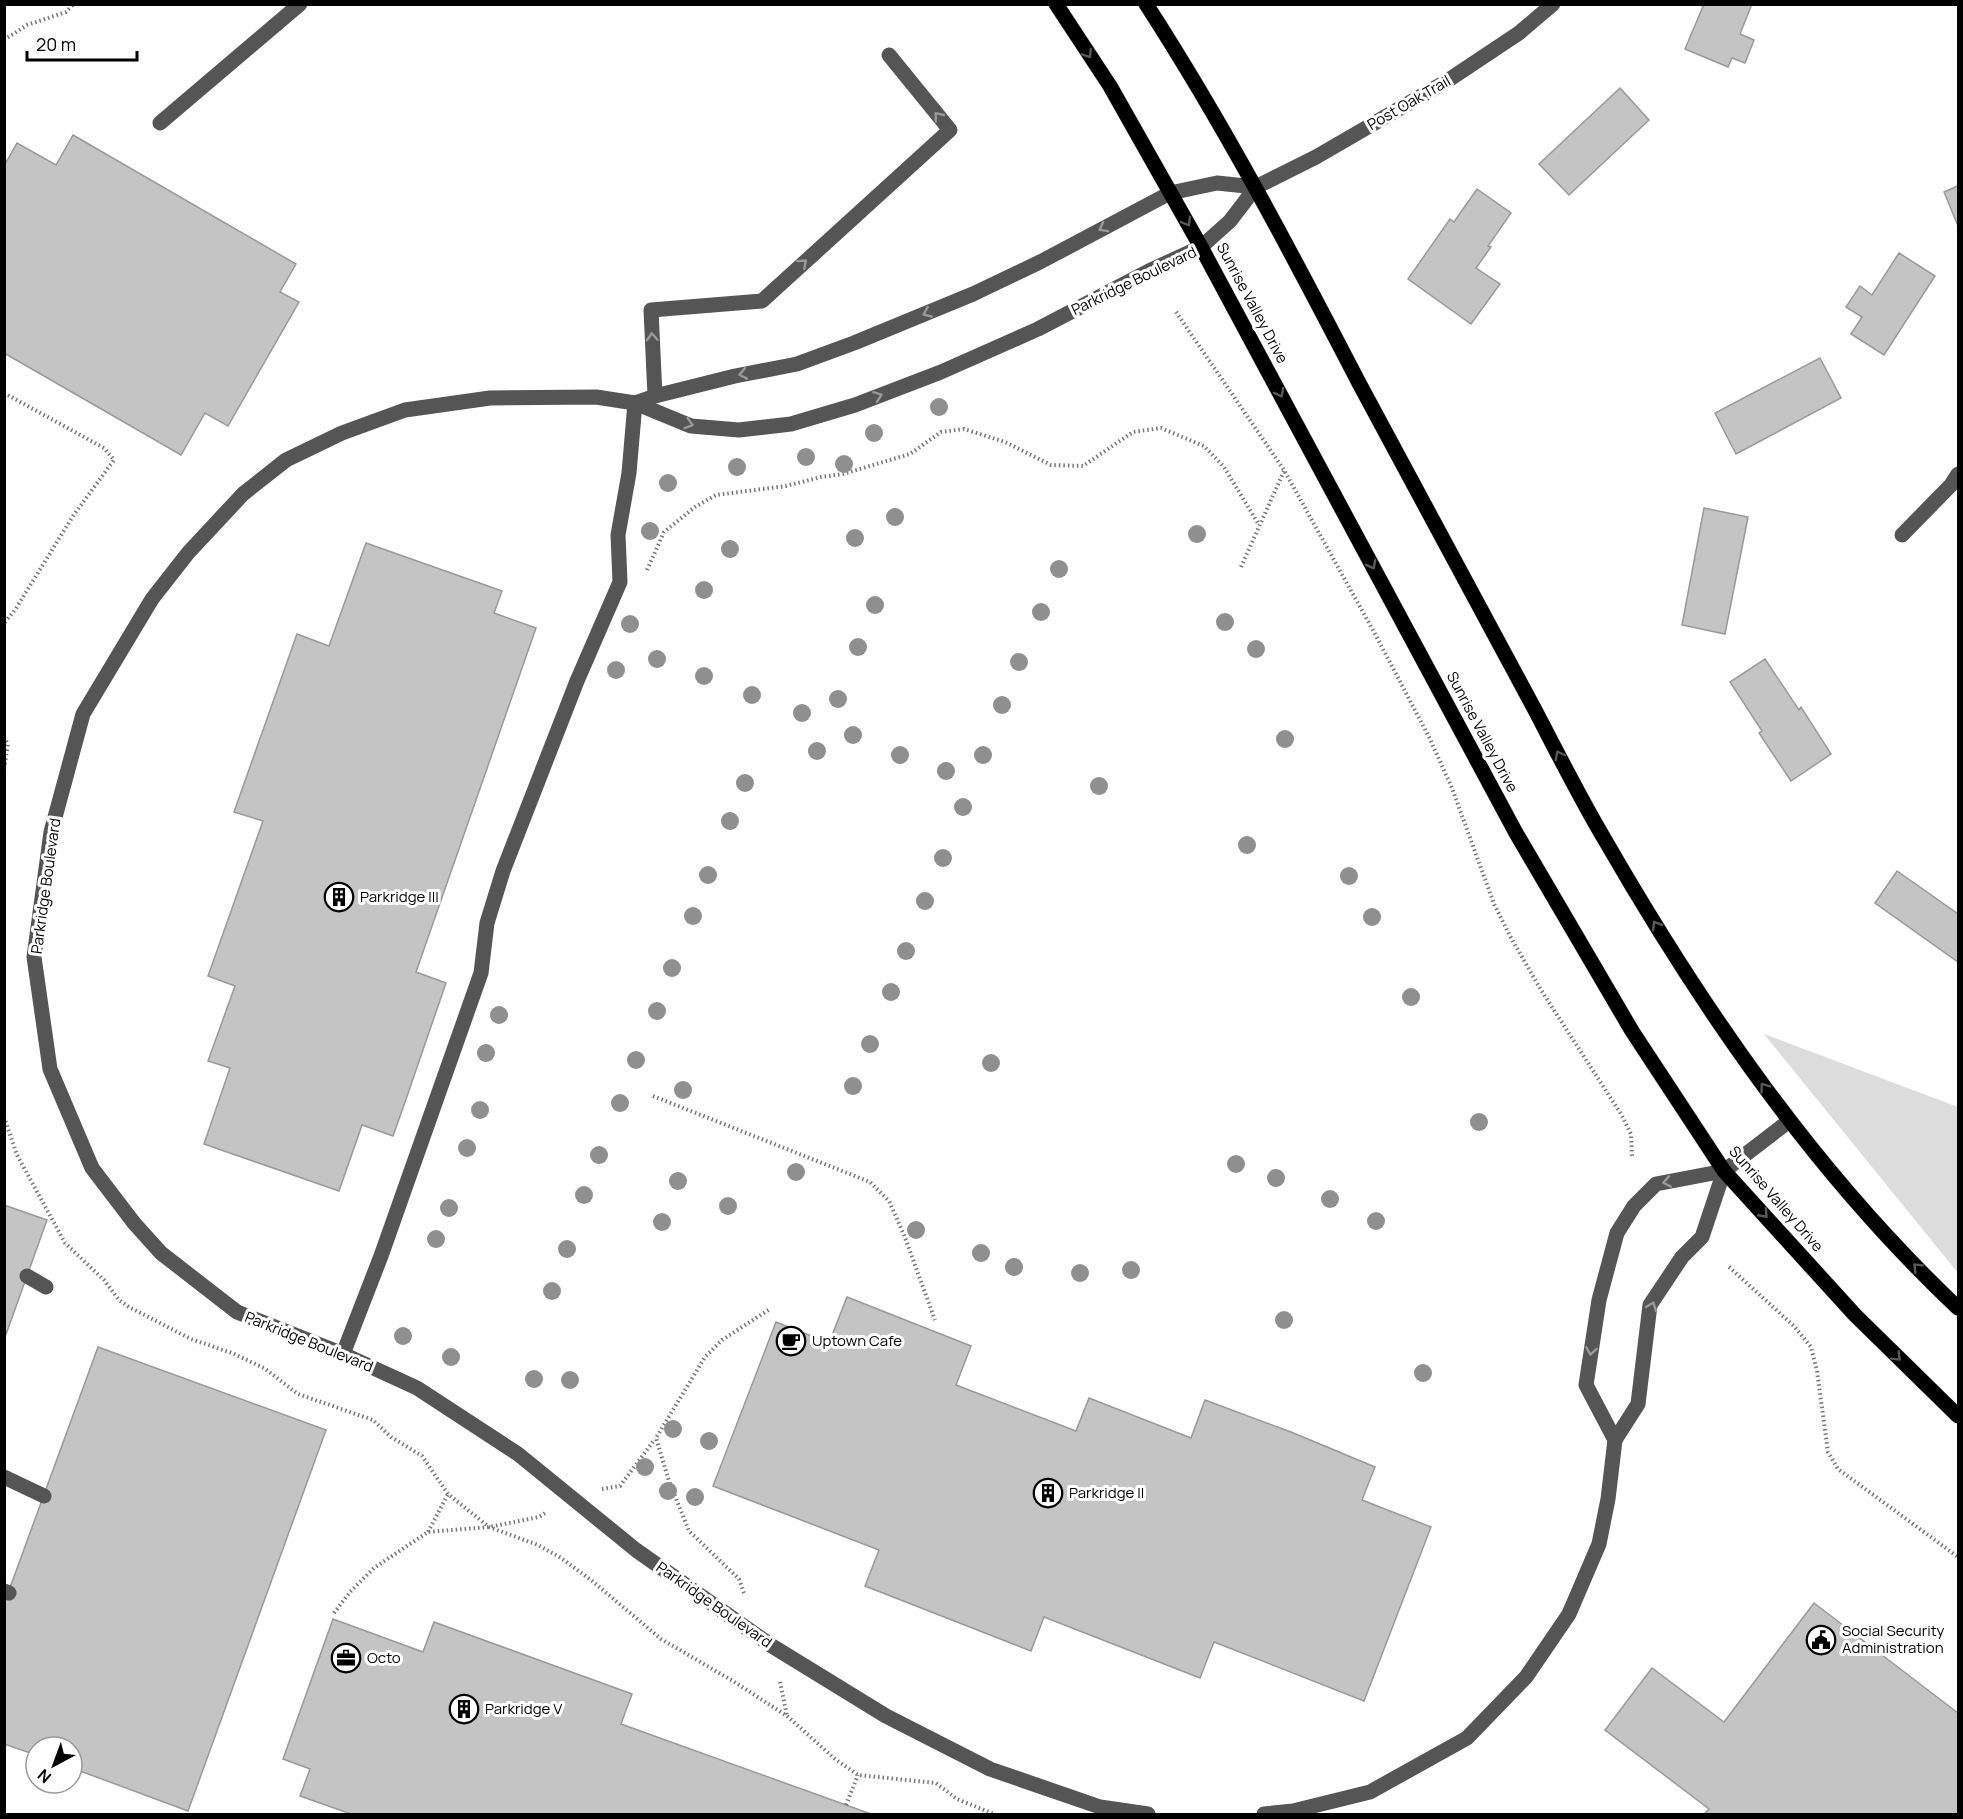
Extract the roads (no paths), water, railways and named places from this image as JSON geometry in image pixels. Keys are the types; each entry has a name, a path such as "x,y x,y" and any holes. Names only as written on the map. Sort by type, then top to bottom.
{"main road":[{"name":"Sunrise Valley Drive","path":"1056,4 1110,87 1202,247 1521,843 1632,1032 1724,1171 1855,1315 1959,1416"},
{"path":"1146,4 1256,187 1604,838 1674,956 1744,1061 1789,1121 1894,1244 1959,1308"}],"street":[{"path":"160,123 300,4"},
{"name":"Post Oak Trail","path":"1256,187 1316,157 1447,81 1519,33 1553,4"},
{"path":"655,396 651,310 762,301 950,130 889,55"},
{"name":"Parkridge Boulevard","path":"635,403 735,376 797,364 854,343 1040,262 1170,193 1217,183 1256,187"},
{"name":"Parkridge Boulevard","path":"1148,1815 1100,1807 990,1769 886,1716 772,1646 636,1550 518,1454 417,1388 343,1353 237,1312 161,1253 134,1223 92,1168 50,1069 34,957 51,832 83,714 152,600 188,553 243,494 285,460 342,433 405,410 490,398 596,398 635,403 691,426 739,430 791,424 855,405 942,372 1038,329 1153,269 1202,247 1230,221 1256,187"},
{"path":"343,1353 381,1256 481,973 487,922 503,871 577,681 620,582 618,535 629,473 635,403"},
{"path":"1902,535 1959,474"},
{"path":"1615,1440 1586,1385 1599,1300 1617,1233 1634,1206 1656,1184 1724,1171 1789,1121"},
{"path":"1264,1815 1293,1811 1370,1792 1467,1738 1526,1677 1569,1614 1599,1544 1608,1499 1615,1440 1638,1404 1650,1305 1682,1257 1702,1237 1724,1171"},
{"path":"27,1276 46,1287"},
{"path":"4,1477 44,1496"}],"place":[{"name":"Parkridge III","path":"339,897"},
{"name":"Uptown Cafe","path":"791,1341"},
{"name":"Parkridge II","path":"1048,1493"},
{"name":"Social Security Administration","path":"1821,1640"},
{"name":"Octo","path":"346,1658"},
{"name":"Parkridge V","path":"464,1709"}]}
